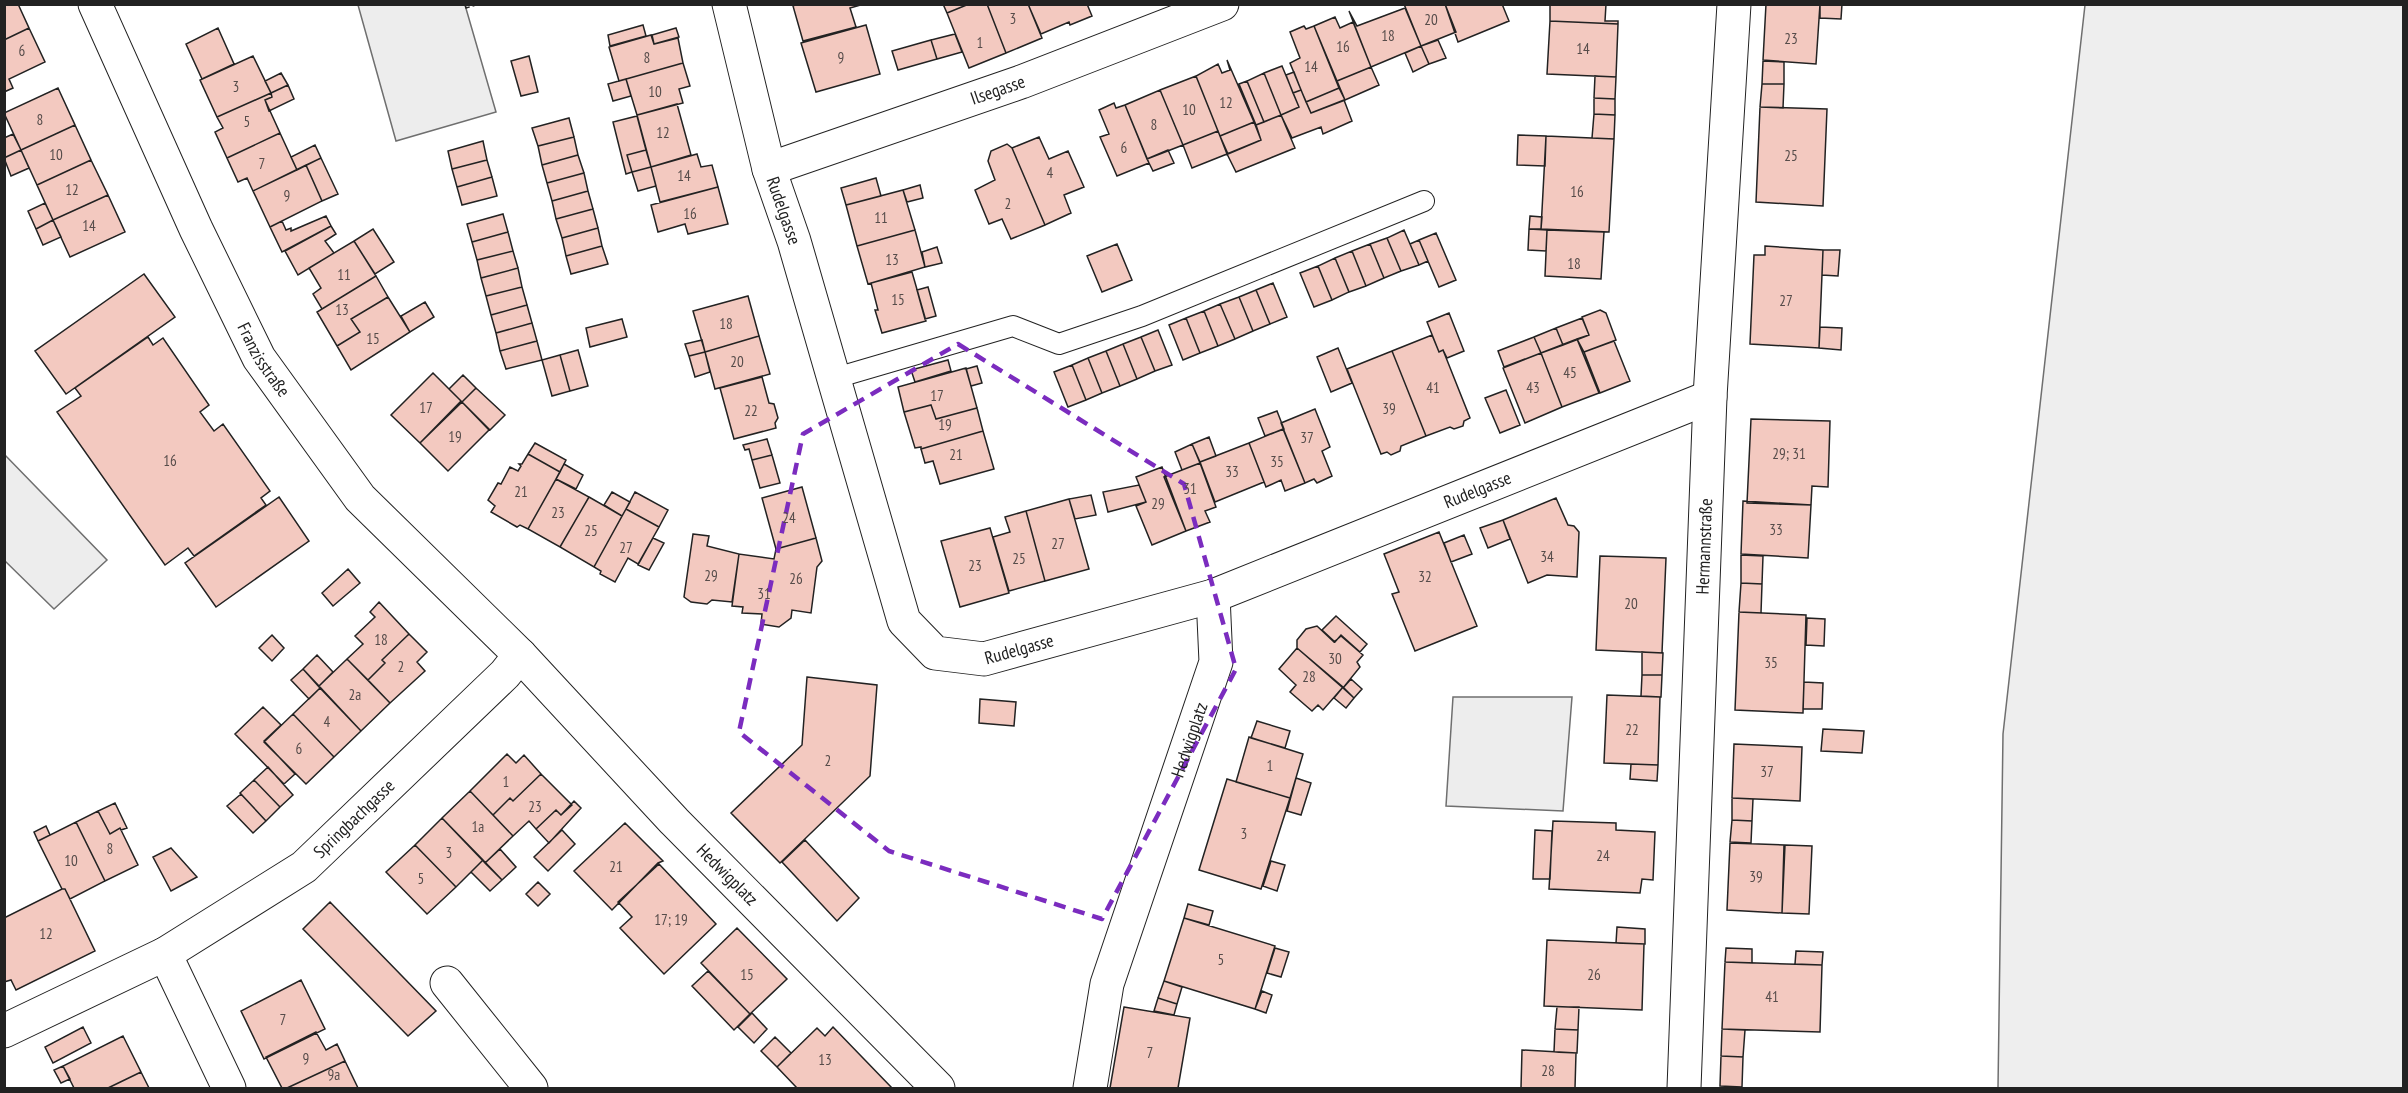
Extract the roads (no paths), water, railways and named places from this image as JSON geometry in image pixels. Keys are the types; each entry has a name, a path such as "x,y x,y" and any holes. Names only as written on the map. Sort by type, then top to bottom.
{"street":[{"name":"Franzisstraße","path":"95,4 196,229 259,358 360,498 520,655"},
{"name":"Rudelgasse","path":"729,4 769,170 794,241 832,379 904,621 936,653 984,659 1213,596 1710,397"},
{"name":"Ilsegasse","path":"769,170 1021,82 1222,4"},
{"name":"Hermannstraße","path":"1683,1089 1710,397 1734,4"},
{"name":"Hedwigplatz","path":"1090,1089 1107,984 1216,662 1213,596"},
{"name":"Springbachgasse","path":"4,1031 165,954 304,867 505,674 520,655"},
{"name":"Hedwigplatz","path":"520,655 674,821 939,1089"},
{"path":"165,954 229,1089"},
{"path":"447,983 531,1089"}],"lane":[{"path":"832,379 1013,326 1059,344 1142,316 1424,201"}]}
